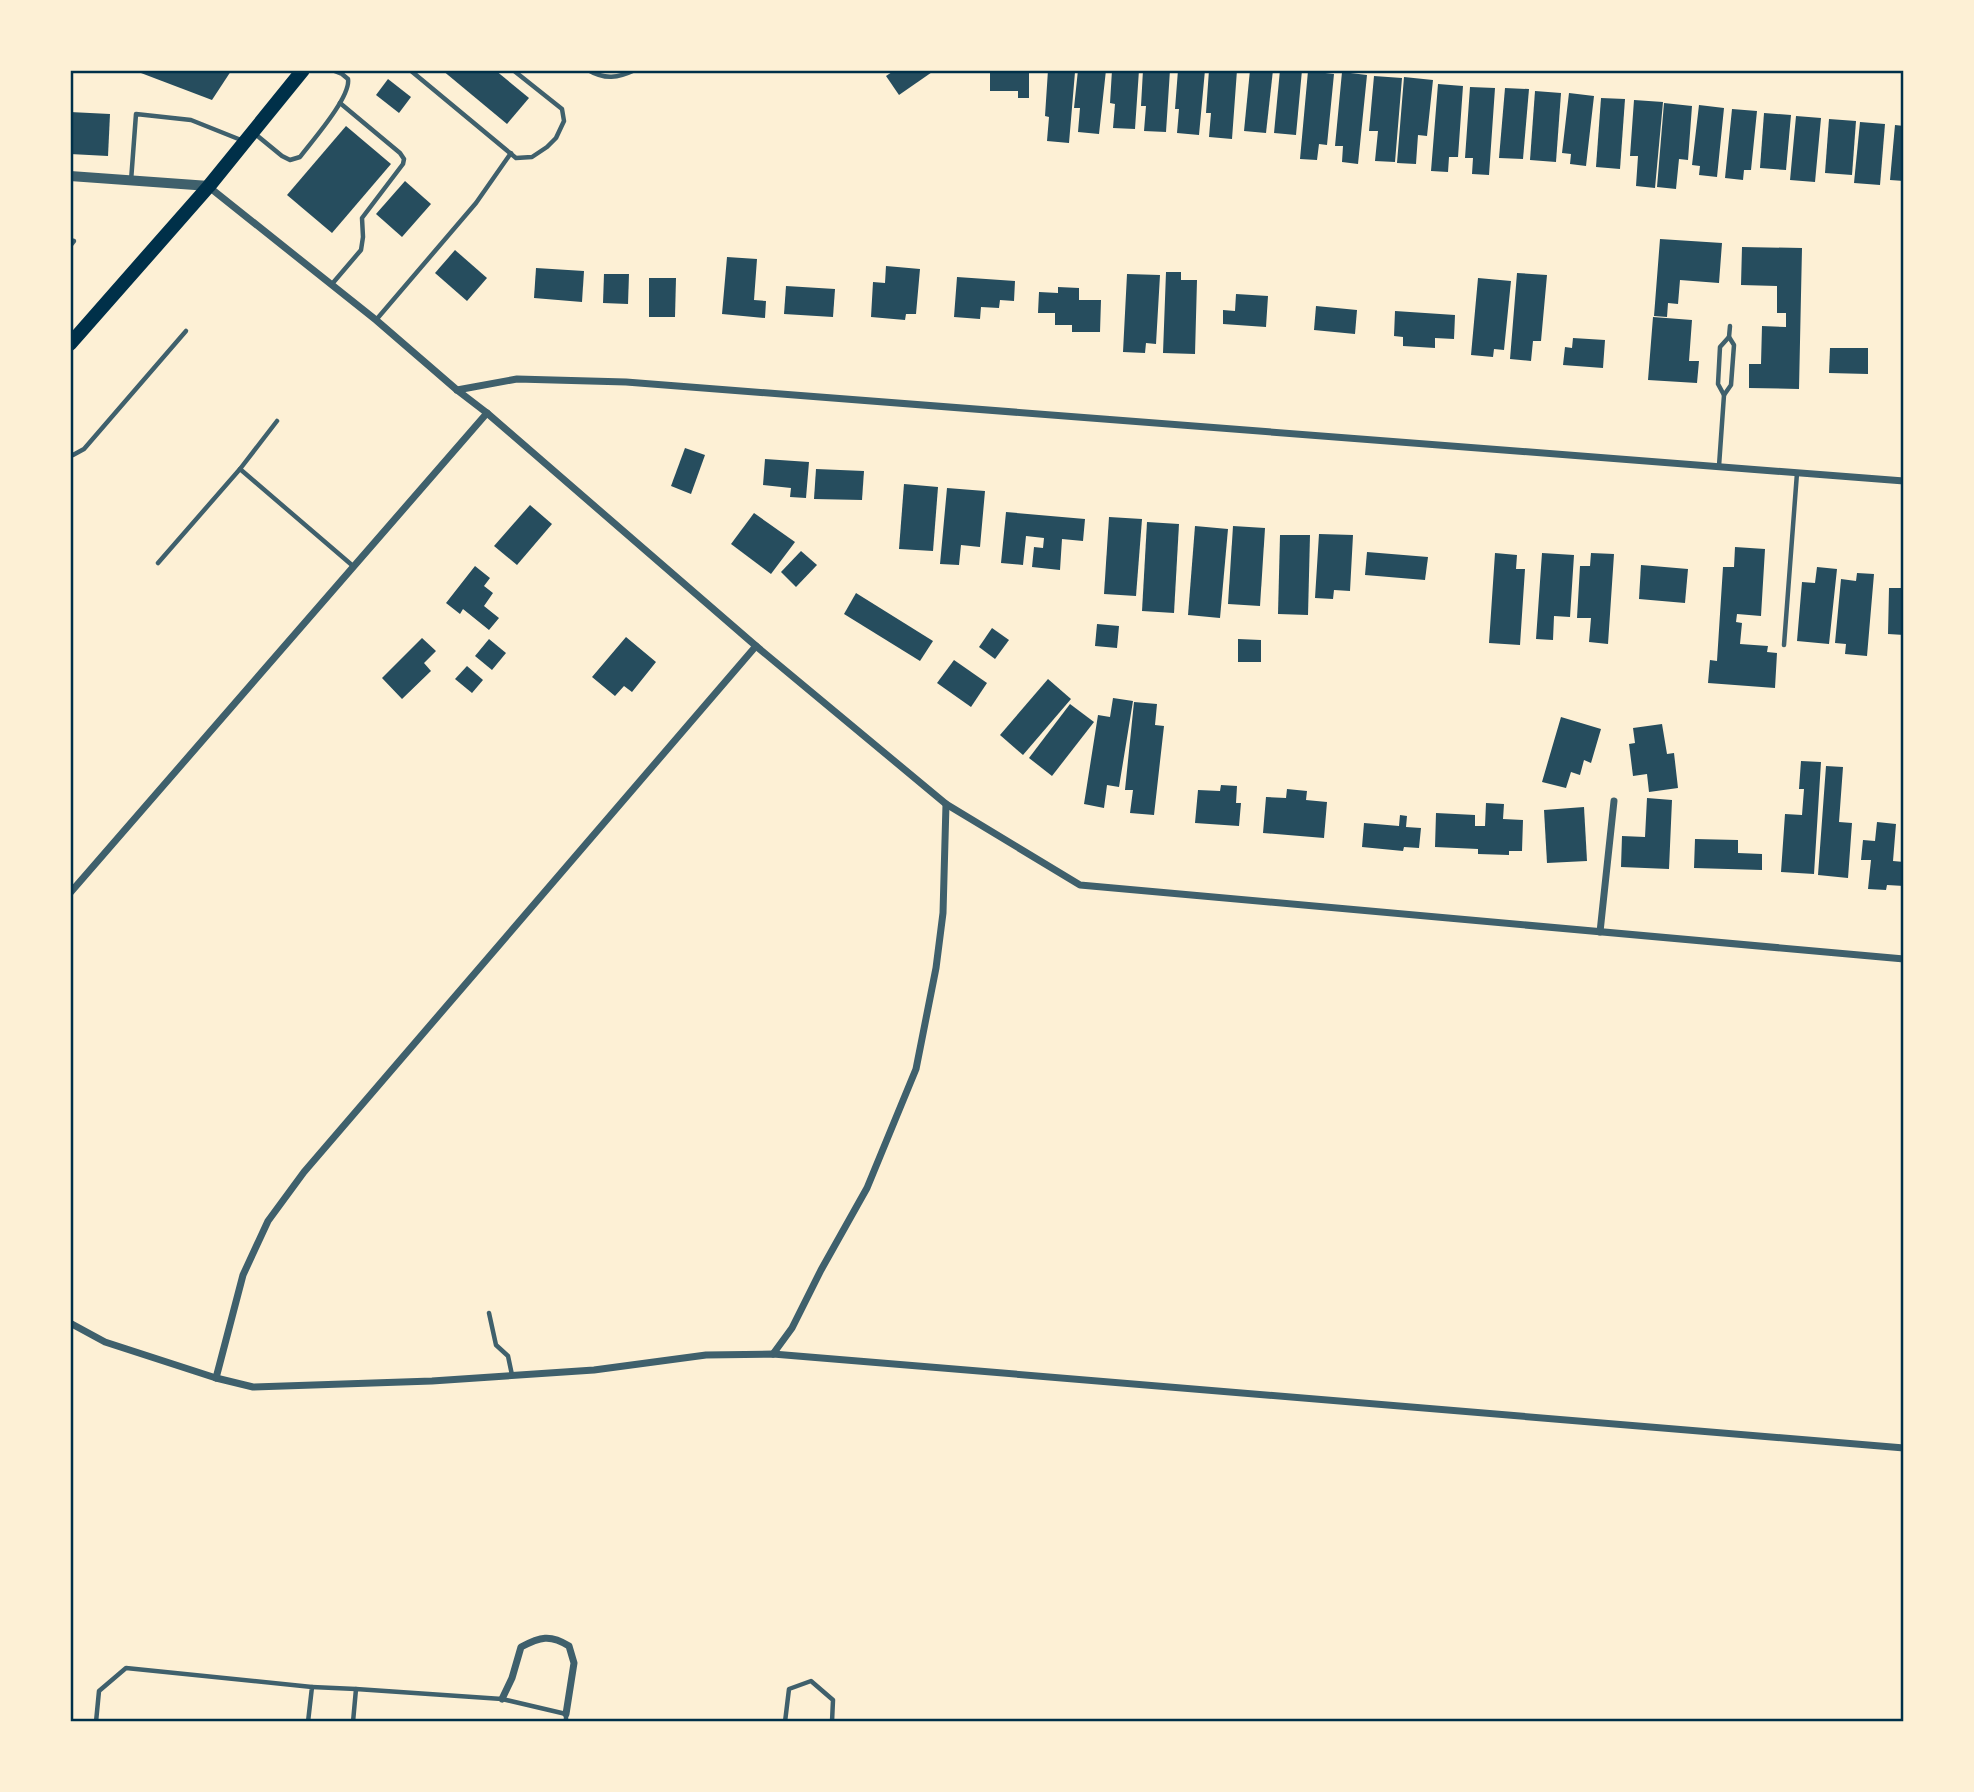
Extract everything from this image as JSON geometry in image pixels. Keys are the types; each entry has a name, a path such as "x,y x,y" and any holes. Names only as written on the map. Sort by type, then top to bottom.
{"main road":[{"path":"70,344 209,186 303,70"}],"street":[{"path":"70,176 209,186 376,320 756,646 946,804 1080,884 1904,959"},
{"path":"457,390 517,379 626,382 1904,481"},
{"path":"70,893 487,414"},
{"path":"216,1378 243,1275 268,1221 282,1201 756,646"},
{"path":"1601,932 1614,801"},
{"path":"773,1354 792,1328 867,1188 916,1069 936,968 941,927 946,804"},
{"path":"70,1322 105,1342 216,1378 253,1387 512,1376 594,1370 706,1355 773,1354 1904,1448"},
{"path":"502,1699 512,1678 521,1647 537,1638 558,1639 569,1646 574,1663 566,1718"}],"lane":[{"path":"131,181 136,114 191,120 249,137 290,160 300,157 340,103 349,86 348,79 332,70"},
{"path":"410,70 516,158 532,157 556,138 564,121 562,109 513,70"},
{"path":"588,70 606,78 620,77 635,70"},
{"path":"331,285 361,250 362,218 404,159 340,103"},
{"path":"376,320 477,203 511,153"},
{"path":"70,240 74,241 70,246"},
{"path":"1724,395 1718,384 1720,347 1729,337 1730,326"},
{"path":"70,454 84,449 186,331"},
{"path":"1719,466 1724,395 1731,385 1734,345 1729,337"},
{"path":"159,563 240,469 277,421"},
{"path":"240,469 354,567"},
{"path":"1784,645 1797,472"},
{"path":"489,1313 496,1345 508,1356 512,1376"},
{"path":"96,1722 99,1691 126,1668 312,1687 502,1699 566,1718"},
{"path":"785,1722 789,1689 811,1681 832,1700 831,1722"},
{"path":"308,1722 312,1687"},
{"path":"353,1722 356,1689"}],"building":[{"path":"133,70 229,70 231,71 212,100"},
{"path":"442,70 495,70 529,98 507,124"},
{"path":"895,70 935,70 899,95 886,76"},
{"path":"990,70 1029,70 1029,98 1018,98 1018,91 990,91"},
{"path":"1048,70 1075,72 1069,143 1047,141 1049,117 1045,116"},
{"path":"1078,70 1106,70 1099,134 1078,132 1080,108 1074,108"},
{"path":"1112,70 1139,70 1135,129 1113,128 1115,104 1110,103"},
{"path":"1143,70 1170,70 1166,132 1144,131 1146,106 1141,106"},
{"path":"1178,70 1205,70 1199,135 1177,133 1179,109 1175,109"},
{"path":"1209,70 1237,70 1232,139 1209,137 1211,113 1206,113"},
{"path":"1250,70 1273,70 1266,133 1244,131"},
{"path":"1280,70 1302,70 1296,135 1274,133"},
{"path":"1308,71 1334,74 1327,145 1319,144 1317,160 1300,159"},
{"path":"1342,72 1367,75 1358,164 1342,162 1343,146 1335,146"},
{"path":"1374,76 1402,78 1395,162 1375,161 1378,131 1369,131"},
{"path":"1404,77 1433,80 1427,136 1418,135 1416,164 1397,163"},
{"path":"388,79 411,97 399,113 376,95"},
{"path":"1438,84 1463,86 1458,157 1449,157 1448,172 1431,171"},
{"path":"1470,87 1495,88 1489,175 1472,174 1473,158 1465,158"},
{"path":"1505,88 1529,89 1523,159 1499,158"},
{"path":"1535,91 1561,93 1556,162 1530,160"},
{"path":"1569,93 1594,96 1586,166 1570,164 1571,154 1562,153"},
{"path":"1601,98 1625,99 1620,169 1596,167"},
{"path":"1634,100 1663,102 1655,188 1636,186 1638,156 1630,156"},
{"path":"1664,103 1692,106 1688,160 1679,159 1676,189 1657,187"},
{"path":"1699,105 1724,108 1717,177 1699,175 1700,166 1692,165"},
{"path":"1732,109 1757,111 1751,170 1744,170 1743,180 1725,178"},
{"path":"70,112 110,114 108,156 70,154"},
{"path":"1764,113 1791,115 1786,170 1760,168"},
{"path":"1796,116 1821,118 1815,182 1790,180"},
{"path":"1829,119 1856,121 1852,175 1825,173"},
{"path":"1860,122 1885,124 1880,185 1854,183"},
{"path":"1895,125 1904,126 1904,181 1890,180"},
{"path":"346,126 391,164 332,233 287,195"},
{"path":"405,181 431,204 402,237 376,214"},
{"path":"1660,239 1722,243 1719,283 1680,280 1678,304 1668,303 1667,317 1654,316"},
{"path":"1742,247 1802,248 1799,389 1749,388 1749,364 1761,364 1762,326 1786,327 1786,313 1777,313 1777,286 1741,285"},
{"path":"455,250 487,278 467,301 435,273"},
{"path":"727,257 757,259 754,300 766,301 765,318 722,314"},
{"path":"886,266 920,269 916,314 906,314 905,320 871,317 873,282 885,283"},
{"path":"536,268 584,271 582,302 534,298"},
{"path":"1166,272 1181,272 1181,280 1197,280 1195,354 1163,353"},
{"path":"1517,273 1547,275 1541,341 1533,341 1531,361 1510,359"},
{"path":"604,274 629,274 628,304 603,303"},
{"path":"1127,274 1160,275 1156,344 1146,343 1145,353 1123,352"},
{"path":"957,277 1015,281 1014,301 1000,300 999,308 981,307 980,319 954,317"},
{"path":"649,278 676,278 675,317 649,317"},
{"path":"1478,278 1511,281 1504,350 1494,349 1493,357 1471,355"},
{"path":"786,286 835,289 833,317 784,314"},
{"path":"1058,287 1079,288 1079,300 1101,300 1100,332 1072,332 1072,325 1055,325 1055,313 1038,313 1039,292 1058,293"},
{"path":"1236,294 1268,296 1266,327 1223,324 1223,310 1235,311"},
{"path":"1316,306 1357,310 1355,334 1314,330"},
{"path":"1395,311 1455,315 1454,339 1435,338 1435,348 1403,346 1403,337 1394,336"},
{"path":"1653,317 1692,320 1689,361 1699,361 1697,383 1648,380"},
{"path":"1573,338 1605,340 1603,368 1563,365 1565,347 1572,348"},
{"path":"1830,348 1868,348 1868,374 1829,373"},
{"path":"685,448 705,455 691,494 671,486"},
{"path":"765,459 809,462 806,498 790,497 791,488 763,485"},
{"path":"816,469 864,471 862,500 814,499"},
{"path":"904,484 938,487 933,551 899,549"},
{"path":"947,488 985,491 980,547 961,545 959,565 940,564"},
{"path":"530,505 552,524 517,565 494,546"},
{"path":"1006,512 1085,519 1083,541 1062,539 1060,570 1032,567 1034,547 1043,548 1044,538 1026,536 1023,565 1001,563"},
{"path":"754,513 795,542 771,574 731,544"},
{"path":"1109,517 1142,519 1136,596 1104,594"},
{"path":"1147,522 1179,524 1174,613 1142,611"},
{"path":"1195,526 1228,529 1220,618 1188,615"},
{"path":"1233,526 1265,528 1260,606 1228,604"},
{"path":"1319,534 1353,535 1350,591 1334,590 1333,599 1315,598"},
{"path":"1280,535 1310,535 1308,615 1278,614"},
{"path":"1735,547 1765,549 1761,616 1737,614 1736,622 1742,623 1740,644 1768,646 1767,652 1777,653 1775,688 1708,683 1710,660 1717,661 1723,567 1734,567"},
{"path":"801,551 817,565 796,587 781,572"},
{"path":"1367,552 1428,557 1425,580 1365,575"},
{"path":"1495,553 1517,555 1516,569 1525,569 1520,645 1489,643"},
{"path":"1542,553 1574,555 1570,617 1554,616 1553,640 1536,639"},
{"path":"1591,553 1614,554 1608,644 1589,642 1591,618 1577,618 1580,566 1590,566"},
{"path":"1641,565 1688,569 1685,603 1639,599"},
{"path":"475,566 490,578 484,586 493,593 484,606 499,618 489,630 463,609 460,614 446,603"},
{"path":"1817,567 1837,569 1829,644 1797,641 1802,582 1815,583"},
{"path":"1857,573 1874,574 1867,656 1845,654 1846,644 1835,643 1841,579 1856,581"},
{"path":"1901,582 1904,582 1904,635 1888,634 1889,588 1901,588"},
{"path":"856,593 933,641 920,661 844,614"},
{"path":"1097,624 1119,626 1117,648 1095,646"},
{"path":"992,628 1009,640 995,659 979,647"},
{"path":"626,637 656,662 632,692 624,686 615,696 592,677"},
{"path":"422,638 436,651 424,663 431,671 402,699 382,678"},
{"path":"489,639 506,653 492,670 475,656"},
{"path":"1238,639 1261,640 1261,662 1238,662"},
{"path":"954,660 987,683 971,707 937,683"},
{"path":"467,666 483,680 472,693 455,679"},
{"path":"1048,679 1071,699 1023,755 1000,735"},
{"path":"1113,698 1133,701 1119,787 1107,785 1104,808 1084,804 1098,715 1110,717"},
{"path":"1134,702 1157,704 1155,725 1164,726 1154,815 1130,813 1133,790 1125,790"},
{"path":"1070,704 1094,722 1052,776 1029,758"},
{"path":"1561,717 1601,729 1591,763 1584,760 1580,775 1571,772 1566,788 1542,782"},
{"path":"1662,724 1667,754 1674,753 1678,788 1649,792 1647,774 1633,776 1629,744 1635,743 1633,728"},
{"path":"1801,761 1821,762 1814,874 1781,872 1785,814 1802,815 1804,789 1799,789"},
{"path":"1826,766 1843,767 1839,822 1852,823 1848,878 1818,875"},
{"path":"1221,785 1237,786 1236,803 1241,803 1239,826 1195,823 1198,790 1220,791"},
{"path":"1287,789 1307,791 1306,800 1327,802 1324,838 1263,833 1266,797 1286,798"},
{"path":"1647,798 1672,800 1669,869 1621,867 1622,836 1645,837"},
{"path":"1486,803 1504,804 1503,819 1523,820 1522,851 1509,851 1509,855 1478,854 1478,849 1435,847 1436,813 1475,815 1475,826 1485,826"},
{"path":"1584,807 1587,861 1547,863 1544,810"},
{"path":"1400,815 1407,816 1406,827 1421,828 1419,848 1404,847 1403,851 1362,847 1364,823 1399,826"},
{"path":"1877,822 1896,824 1893,861 1904,862 1904,886 1887,885 1886,890 1868,889 1871,860 1861,860 1863,840 1875,841"},
{"path":"1695,839 1738,840 1738,853 1762,854 1762,870 1694,868"}]}
